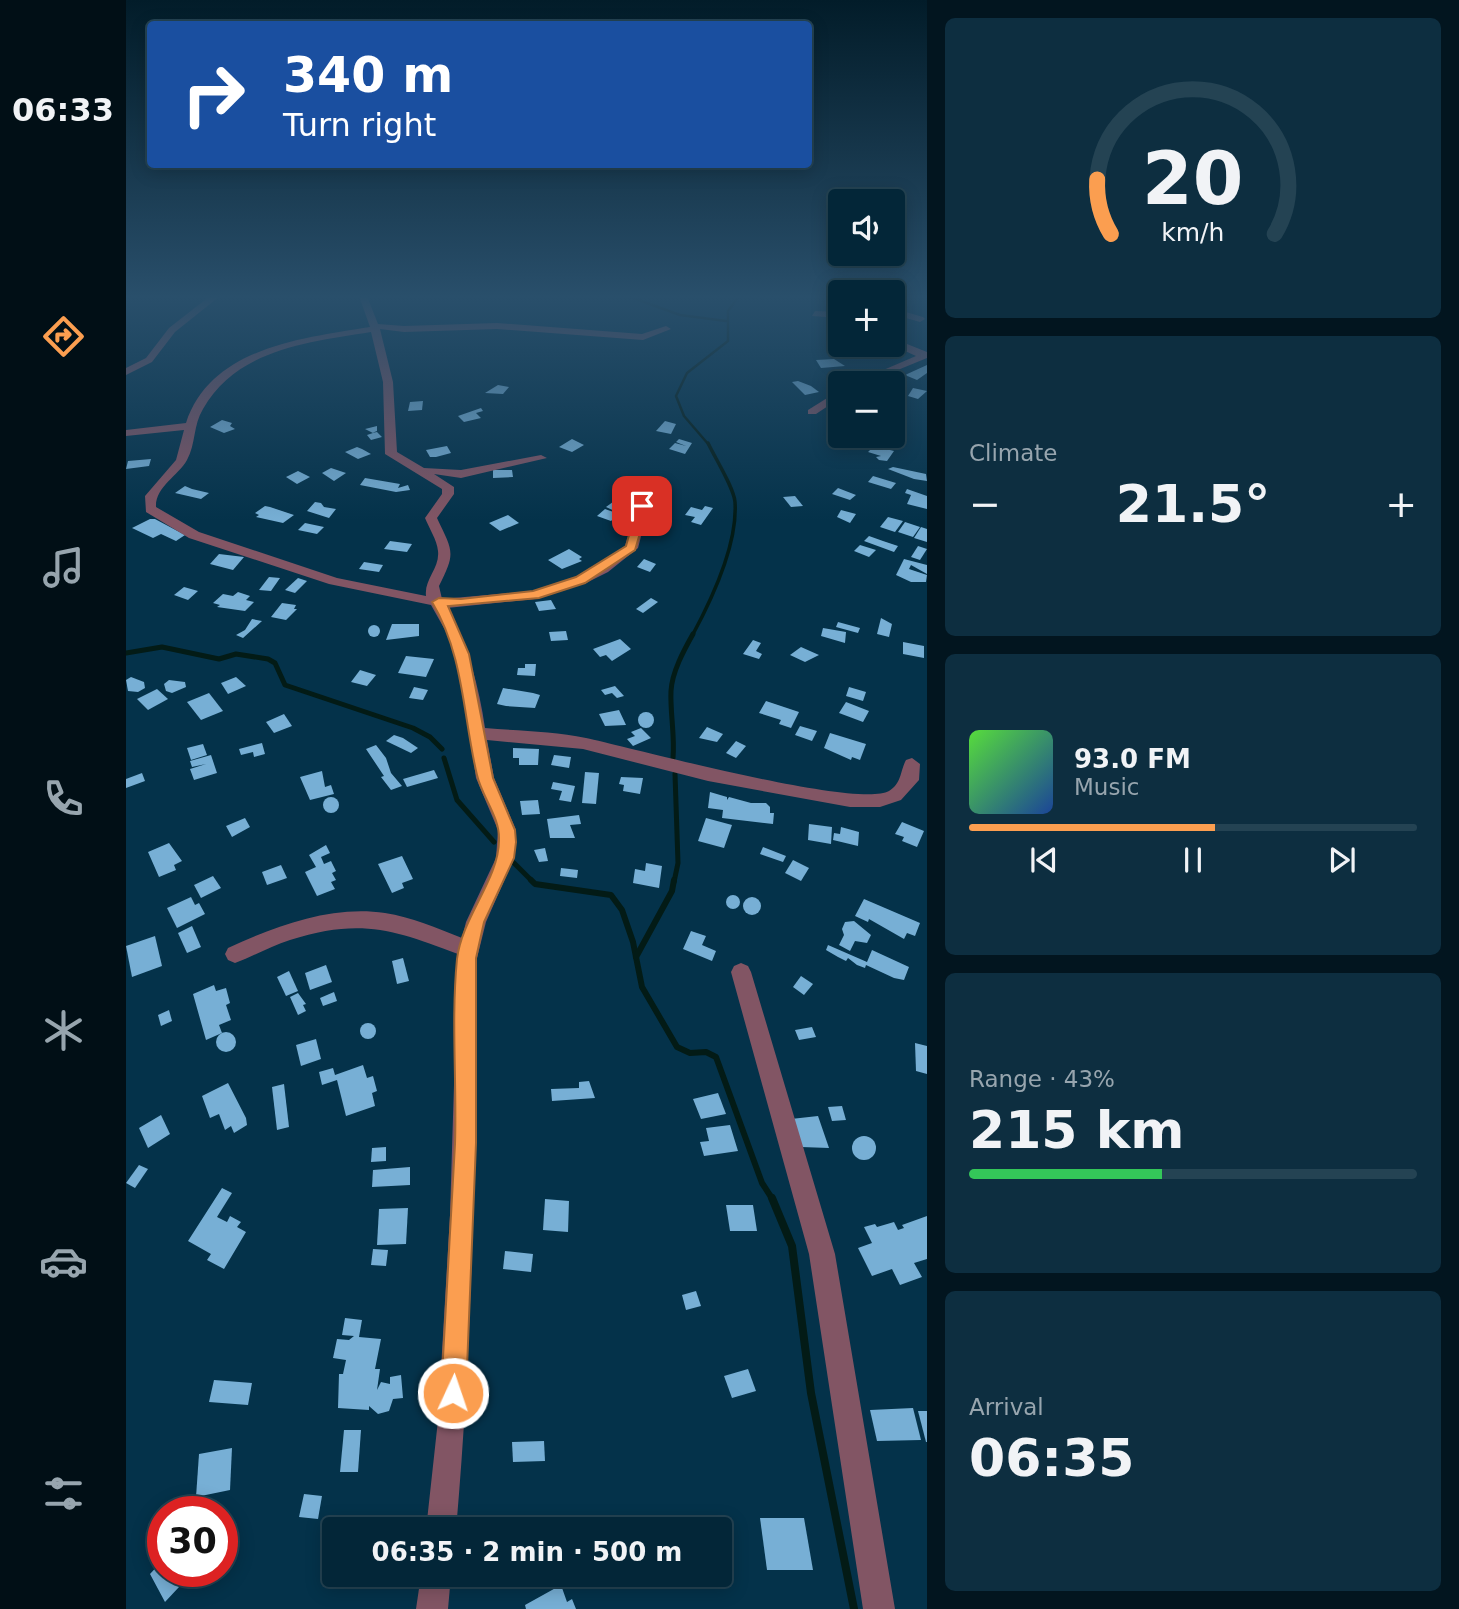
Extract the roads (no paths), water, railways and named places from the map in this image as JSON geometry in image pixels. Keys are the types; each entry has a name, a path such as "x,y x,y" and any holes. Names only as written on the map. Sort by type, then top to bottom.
{"street":[{"path":"230,371 208,394 188,426 185,453 149,501 150,509 194,535 334,581 439,602 461,603 535,595 581,580 603,569 631,548 647,491"},
{"path":"386,371 389,384 389,449 396,458 445,484 449,491 431,518 445,548 444,562 432,586 450,620 462,654 479,733 485,778 507,830 508,842 505,858 475,922 468,949 464,1004 466,1143 452,1420 442,1517"},
{"path":"812,412 828,401"},
{"path":"126,433 188,426"},
{"path":"415,469 461,474 541,458"},
{"path":"479,733 583,743 708,775 850,800 880,800 895,795 910,780 912,764"},
{"path":"235,954 306,927 365,920 398,924 468,949"},
{"path":"741,972 822,1254 879,1609"},
{"path":"432,1609 435,1587"}],"waterway":[{"path":"689,371 676,396 684,416 709,445"},
{"path":"692,636 722,571 735,519 735,502 731,489 709,445"},
{"path":"673,758 672,684 679,661 693,634"},
{"path":"126,653 162,647 219,659 236,654 268,659 275,663 285,685 413,728 430,737 442,749"},
{"path":"444,758 457,800 494,842"},
{"path":"674,882 678,863 675,774"},
{"path":"514,863 535,884 611,895 622,910 636,957"},
{"path":"636,957 672,891 674,880"},
{"path":"636,957 642,987 677,1047 690,1053 706,1052 716,1057 762,1183 773,1199"},
{"path":"773,1199 792,1246 811,1393 854,1609"}]}
